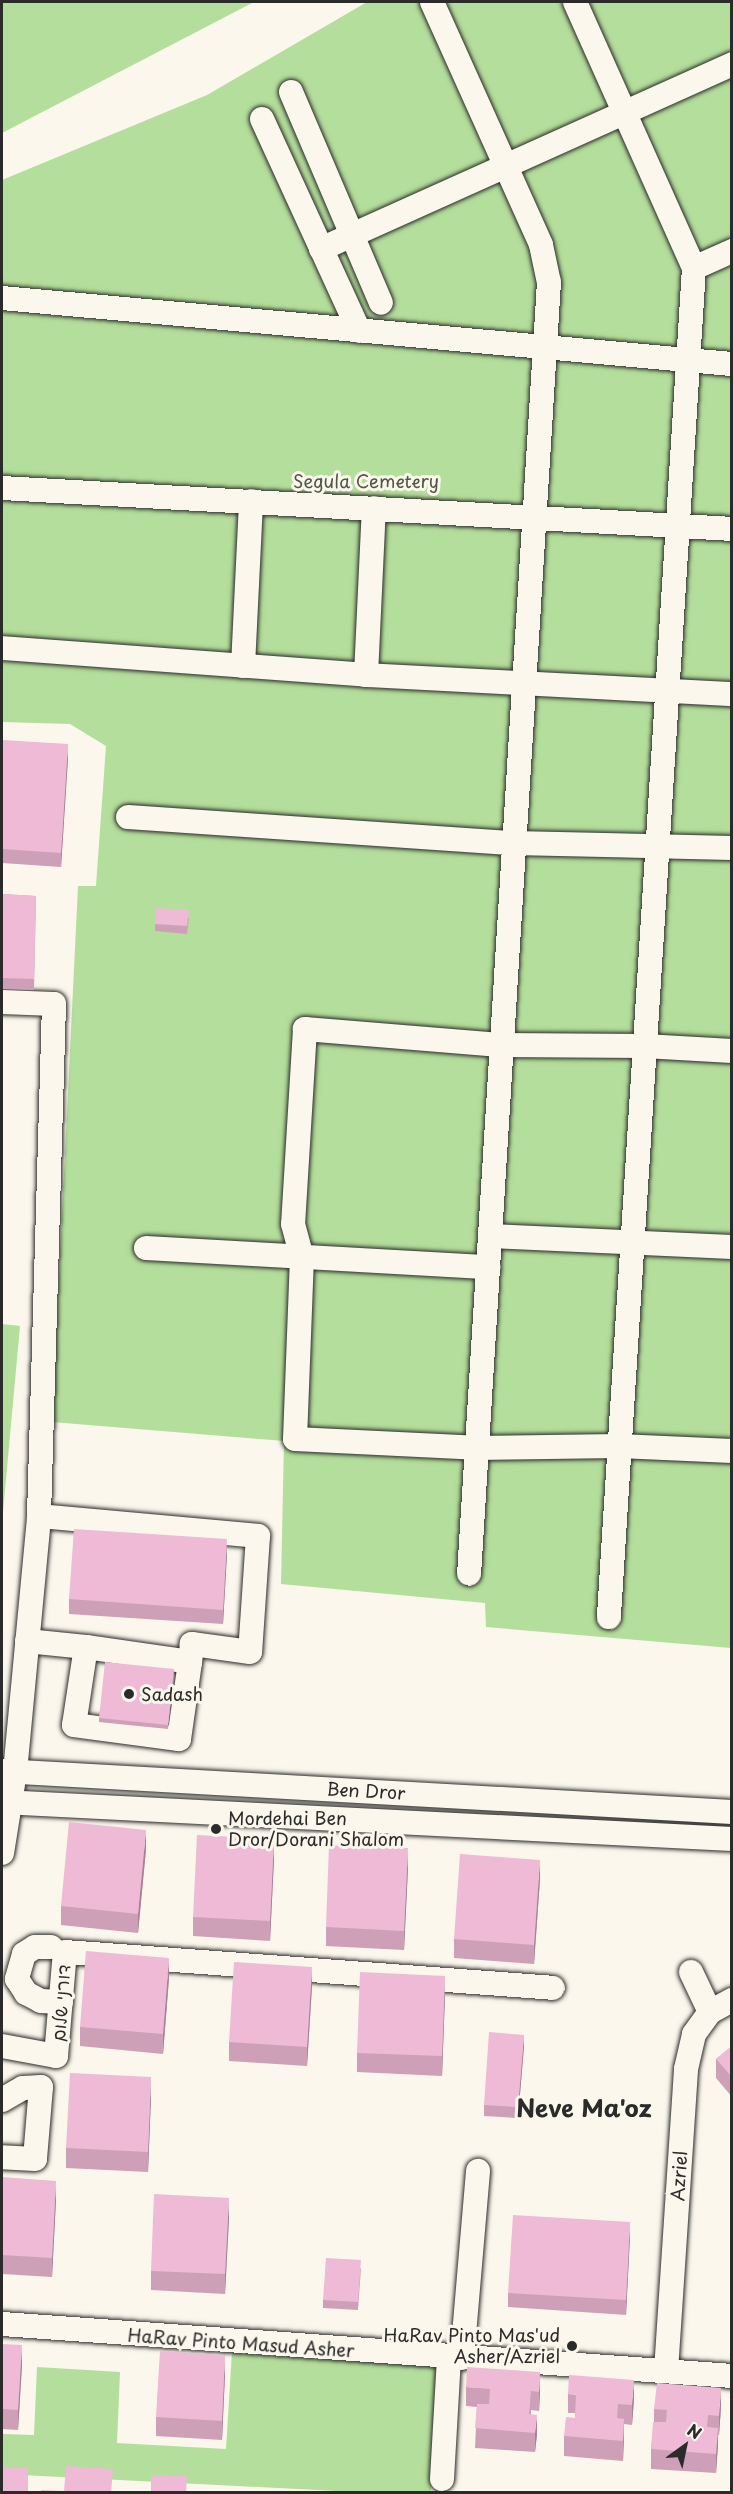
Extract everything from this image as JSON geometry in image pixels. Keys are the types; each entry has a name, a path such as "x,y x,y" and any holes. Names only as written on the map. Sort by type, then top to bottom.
{"street":[{"path":"432,2 540,245 549,282 525,684 500,1044 469,1574"},
{"path":"575,2 693,267 685,360 609,1617"},
{"path":"321,249 732,63"},
{"path":"291,92 381,303"},
{"path":"262,119 359,331"},
{"path":"693,267 732,251"},
{"path":"2,298 732,364"},
{"path":"2,488 732,529"},
{"path":"243,666 251,501"},
{"path":"366,675 374,508"},
{"path":"2,648 366,675 732,694"},
{"path":"128,817 513,843 732,848"},
{"path":"2,1002 54,1004 39,1516 27,1641 8,1771 3,1837"},
{"path":"732,1051 644,1046 500,1044 305,1029 293,1224 302,1257 295,1438 476,1448 619,1446 732,1451"},
{"path":"490,1236 732,1247"},
{"path":"146,1248 488,1267"},
{"path":"39,1516 258,1536 250,1652 192,1644 179,1739 74,1725 86,1647"},
{"path":"27,1641 190,1662"},
{"name":"Ben Dror","path":"8,1771 732,1812"},
{"name":"Ben Dror","path":"5,1802 732,1839"},
{"path":"51,1947 35,1947 24,1954 17,1979 26,1993 41,2001 61,2002"},
{"name":"דורני שלום","path":"2,2046 56,2056 65,1952 553,1988"},
{"path":"691,1972 710,2012"},
{"name":"Azriel","path":"666,2371 686,2069 694,2034 710,2012 732,2000"},
{"path":"2,2100 23,2088 41,2087 35,2159 2,2157"},
{"path":"442,2479 478,2171"},
{"name":"HaRav Pinto Masud Asher","path":"2,2324 732,2376"}],"green space":[{"path":"2,2 254,2 2,133"},
{"name":"Segula Cemetery","path":"367,2 731,2 731,1648 486,1627 485,1603 281,1584 284,1441 52,1422 78,886 96,886 106,746 70,724 2,722 2,180 207,95"},
{"path":"2,1324 20,1326 2,1523"},
{"path":"232,2351 437,2362 431,2492 355,2492 2,2474 2,2434 34,2435 37,2367 120,2372 117,2443 226,2449"}],"building":[{"path":"2,740 68,744 61,853 2,849"},
{"path":"2,894 36,896 34,979 2,978"},
{"path":"156,908 189,910 187,926 155,924"},
{"path":"74,1529 227,1539 223,1610 69,1599"},
{"path":"105,1662 174,1669 168,1725 99,1718"},
{"path":"69,1822 146,1830 138,1914 61,1906"},
{"path":"197,1835 274,1839 270,1921 193,1917"},
{"path":"329,1845 408,1848 404,1931 326,1927"},
{"path":"460,1854 540,1860 534,1945 454,1939"},
{"path":"86,1951 169,1958 163,2034 80,2027"},
{"path":"234,1962 312,1967 307,2047 229,2042"},
{"path":"360,1972 445,1976 442,2056 357,2053"},
{"path":"489,2032 524,2035 518,2107 484,2105"},
{"path":"732,2046 732,2077 716,2059"},
{"path":"70,2073 151,2077 148,2152 66,2148"},
{"path":"2,2177 56,2181 52,2258 2,2255"},
{"path":"154,2194 229,2198 225,2274 151,2271"},
{"path":"513,2215 630,2222 626,2300 508,2293"},
{"path":"326,2258 361,2260 358,2302 323,2300"},
{"path":"2,2344 22,2345 18,2410 2,2409"},
{"path":"160,2351 225,2355 222,2421 156,2417"},
{"path":"467,2367 540,2372 539,2392 531,2391 529,2414 537,2415 535,2433 475,2428 477,2404 489,2404 490,2389 466,2387"},
{"path":"569,2375 634,2380 632,2405 618,2404 617,2418 624,2419 623,2441 564,2436 566,2417 575,2418 576,2394 568,2394"},
{"path":"657,2383 721,2388 719,2416 708,2415 707,2427 718,2428 716,2454 651,2449 653,2422 666,2422 667,2410 654,2409"},
{"path":"66,2466 113,2469 111,2493 41,2493 41,2490 64,2491"},
{"path":"2,2468 28,2468 28,2493 2,2493"},
{"path":"151,2475 187,2476 186,2493 151,2493"},
{"path":"300,2491 337,2492 337,2493 300,2493"}],"place":[{"name":"Sadash","path":"129,1694"},
{"name":"Mordehai Ben Dror/Dorani Shalom","path":"216,1829"},
{"name":"HaRav Pinto Mas'ud Asher/Azriel","path":"572,2346"}],"district":[{"name":"Neve Ma'oz","path":"584,2108"}]}
